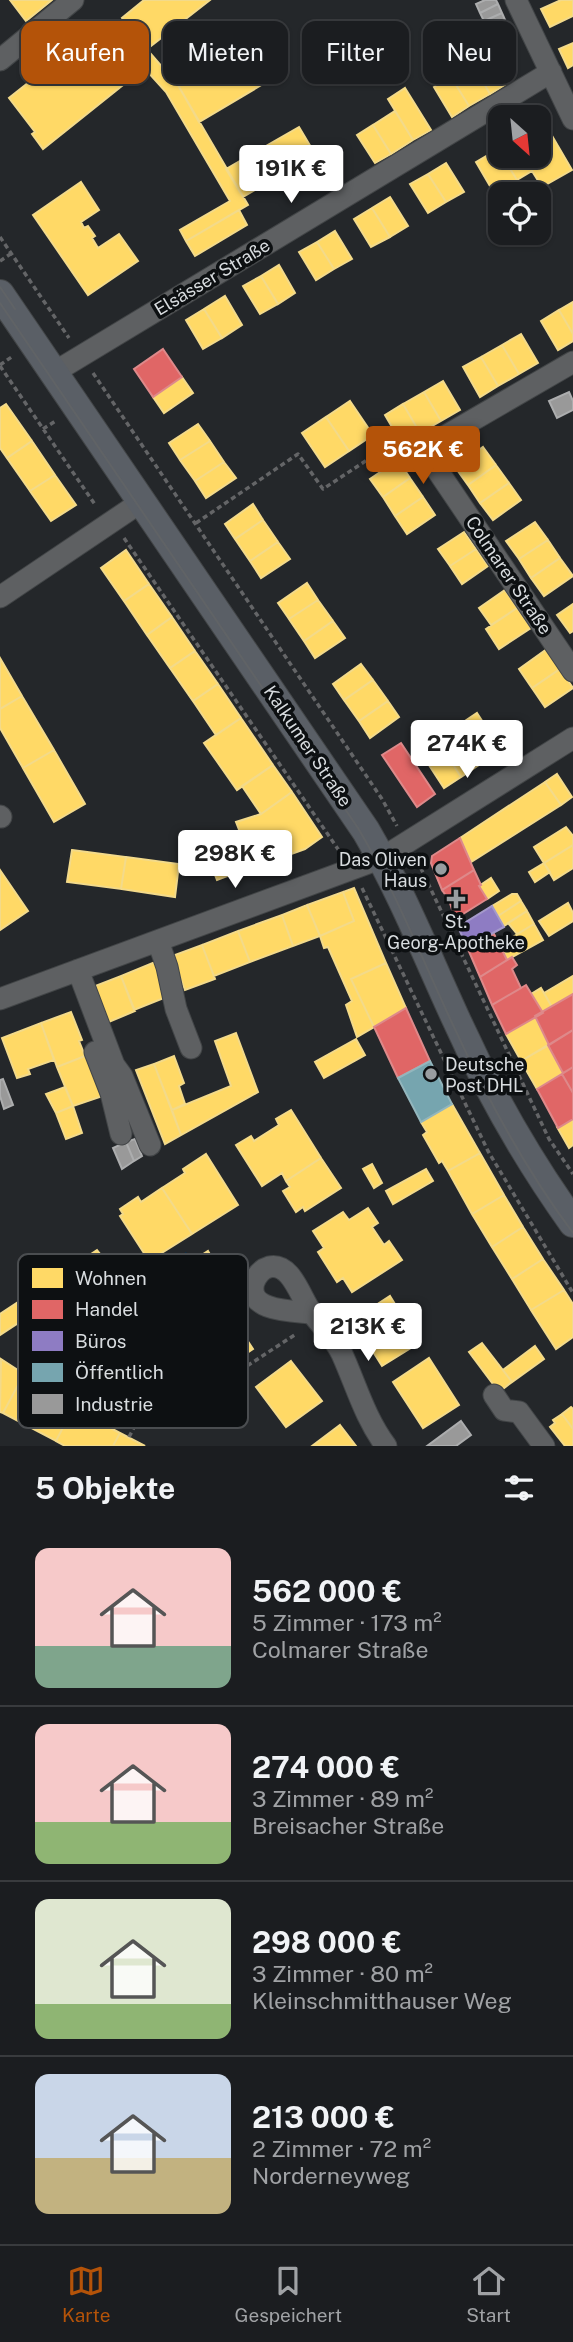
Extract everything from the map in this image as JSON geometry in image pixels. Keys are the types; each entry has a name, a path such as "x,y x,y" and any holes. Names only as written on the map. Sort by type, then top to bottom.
{"main road":[{"name":"Kalkumer Straße","path":"0,294 366,831 382,858 483,1075 541,1177 573,1223"}],"street":[{"path":"0,60 73,0"},
{"path":"516,0 573,119"},
{"name":"Elsässer Straße","path":"53,373 551,72"},
{"path":"424,449 573,362"},
{"name":"Colmarer Straße","path":"424,449 573,671"},
{"path":"0,597 141,502"},
{"path":"0,999 382,858 573,738"},
{"path":"158,941 176,1009 191,1048"},
{"path":"72,972 111,1093 121,1134"},
{"path":"72,972 114,1065 122,1076 150,1145"},
{"path":"315,1316 337,1344 372,1425 386,1446"},
{"path":"494,1395 504,1410 519,1412 544,1446"}],"path":[{"path":"0,261 12,253"},
{"path":"5,361 0,365 43,430 92,502 128,543 329,834 362,888 488,1152 573,1293"},
{"path":"43,430 48,426"},
{"path":"169,542 298,454 323,489 390,445 424,449"},
{"path":"248,1362 315,1316"},
{"path":"129,1437 134,1428"}],"building: Wohnen":[{"path":"10,0 52,0 26,21"},
{"path":"144,0 210,0 183,21 163,21 163,37 149,47 149,21 124,21 122,18"},
{"path":"561,0 573,0 573,16 550,27 541,9"},
{"path":"573,43 573,65 568,68 559,49"},
{"path":"149,52 163,68 163,84 178,85 248,205 186,241 180,230 230,201 166,92 149,73"},
{"path":"27,84 123,85 43,149 32,134 35,132 9,98"},
{"path":"180,84 263,84 199,122"},
{"path":"439,84 455,84 469,106 452,117 434,87"},
{"path":"455,84 484,84 490,94 469,106"},
{"path":"484,84 506,84 490,94"},
{"path":"405,88 431,130 413,140 388,99"},
{"path":"395,111 413,140 391,154 373,125"},
{"path":"373,125 391,154 375,163 357,135"},
{"path":"299,127 315,154 243,197 226,169"},
{"path":"551,134 572,170 551,182 539,182 532,171 517,180 510,168 551,168"},
{"path":"488,155 488,168 510,168 517,180 488,183 476,162"},
{"path":"446,163 464,192 446,202 428,174"},
{"path":"428,174 446,202 428,213 410,184"},
{"path":"81,182 99,210 81,222 84,228 88,226 95,236 92,238 98,248 119,234 138,261 88,295 33,215"},
{"path":"390,197 408,226 390,237 372,208"},
{"path":"372,208 390,237 371,247 354,219"},
{"path":"239,210 247,225 195,256 186,241"},
{"path":"335,231 352,259 334,269 317,242"},
{"path":"317,242 334,269 316,280 299,252"},
{"path":"279,265 295,293 278,304 261,276"},
{"path":"261,276 278,304 260,314 243,286"},
{"path":"225,296 242,325 222,338 204,309"},
{"path":"573,302 573,334 559,310"},
{"path":"204,309 222,338 203,349 186,320"},
{"path":"559,310 573,334 573,341 558,350 541,321"},
{"path":"521,334 538,363 519,374 502,345"},
{"path":"502,345 519,374 498,386 481,357"},
{"path":"481,357 498,386 480,397 463,367"},
{"path":"182,377 193,393 164,413 153,397"},
{"path":"443,381 460,410 441,421 424,392"},
{"path":"424,392 441,421 420,433 403,404"},
{"path":"350,401 373,435 349,451 326,417"},
{"path":"6,404 32,441 7,458 0,448 0,408"},
{"path":"403,404 420,433 402,444 385,415"},
{"path":"326,417 349,451 325,467 302,433"},
{"path":"198,424 210,441 180,460 169,443"},
{"path":"32,441 55,475 30,491 7,458"},
{"path":"210,441 224,462 195,481 180,460"},
{"path":"483,447 496,465 468,485 455,467"},
{"path":"398,460 410,478 383,497 370,479"},
{"path":"224,462 236,478 206,498 195,481"},
{"path":"496,465 509,483 480,503 468,485"},
{"path":"55,475 76,505 51,521 30,491"},
{"path":"410,478 423,497 395,516 383,497"},
{"path":"509,483 521,500 493,520 480,503"},
{"path":"423,497 435,515 407,534 395,516"},
{"path":"253,504 263,520 235,539 225,524"},
{"path":"263,520 278,542 250,561 235,539"},
{"path":"535,522 548,540 519,559 506,541"},
{"path":"464,532 476,549 450,566 438,549"},
{"path":"548,540 560,558 531,578 519,559"},
{"path":"278,542 290,559 261,578 250,561"},
{"path":"476,549 488,566 462,584 450,566"},
{"path":"126,550 149,584 124,601 101,568"},
{"path":"560,558 573,576 544,596 531,578"},
{"path":"307,583 318,600 289,619 278,603"},
{"path":"149,584 172,617 147,635 124,601"},
{"path":"505,590 517,608 491,625 479,608"},
{"path":"318,600 333,621 304,641 289,619"},
{"path":"573,604 573,631 570,633 557,615"},
{"path":"517,608 531,628 499,649 486,629"},
{"path":"172,617 195,651 170,668 147,635"},
{"path":"333,621 345,638 315,658 304,641"},
{"path":"547,649 560,669 532,688 519,669"},
{"path":"195,651 218,684 193,701 170,668"},
{"path":"0,658 22,696 0,709"},
{"path":"361,664 373,680 344,700 333,684"},
{"path":"560,669 573,688 545,707 532,688"},
{"path":"373,680 388,701 359,721 344,700"},
{"path":"218,684 241,718 216,735 193,701"},
{"path":"22,696 54,750 23,768 0,728 0,709"},
{"path":"388,701 399,717 370,738 359,721"},
{"path":"477,713 501,750 461,777 442,747 464,732 459,725"},
{"path":"241,718 273,765 237,790 204,743"},
{"path":"442,747 461,777 444,788 425,759"},
{"path":"54,750 85,804 54,822 23,768"},
{"path":"273,765 292,792 261,814 242,786"},
{"path":"557,774 572,797 561,805 545,782"},
{"path":"545,782 561,805 471,862 460,838"},
{"path":"292,792 322,837 305,849 266,863 261,854 250,858 236,822 261,814"},
{"path":"566,827 573,836 573,845 544,863 534,847"},
{"path":"227,835 241,871 217,880 203,844"},
{"path":"573,845 573,868 554,880 544,863"},
{"path":"72,850 126,857 121,889 67,882"},
{"path":"126,857 179,864 175,897 121,889"},
{"path":"544,863 550,872 535,882 529,872"},
{"path":"0,870 28,911 0,930"},
{"path":"491,878 499,891 487,899 479,886"},
{"path":"354,888 386,963 351,979 374,1027 357,1037 346,1005 352,1001 328,947 324,948 320,936 354,921 343,892"},
{"path":"343,892 354,921 320,936 307,905"},
{"path":"512,894 517,894 521,901 498,916 492,906"},
{"path":"521,901 527,911 504,926 498,916"},
{"path":"568,903 573,913 573,921 549,936 539,921"},
{"path":"307,905 320,936 293,946 282,915"},
{"path":"527,911 534,924 517,934 508,923"},
{"path":"282,915 293,946 250,962 238,931"},
{"path":"534,924 543,940 507,960 504,953 508,951 503,943"},
{"path":"238,931 250,962 214,976 202,945"},
{"path":"202,945 215,979 185,990 172,956"},
{"path":"155,962 169,996 134,1010 121,976"},
{"path":"386,963 406,1008 374,1027 351,979"},
{"path":"121,976 135,1011 104,1024 90,988"},
{"path":"573,976 573,994 552,1007 544,993"},
{"path":"541,988 552,1007 543,1013 531,994"},
{"path":"71,1012 85,1056 57,1067 41,1023"},
{"path":"535,1016 549,1045 521,1061 506,1034"},
{"path":"41,1023 54,1060 28,1069 30,1074 17,1078 2,1038"},
{"path":"236,1033 258,1092 181,1135 172,1110 231,1086 215,1041"},
{"path":"356,1039 365,1055 324,1078 315,1062"},
{"path":"548,1045 563,1073 537,1089 521,1061"},
{"path":"85,1056 89,1059 103,1096 73,1106 57,1067"},
{"path":"174,1056 184,1083 179,1086 185,1104 172,1110 154,1064"},
{"path":"154,1064 181,1135 165,1144 136,1070"},
{"path":"65,1087 73,1106 56,1113 46,1094"},
{"path":"452,1104 480,1153 448,1171 442,1161 439,1163 423,1135 427,1132 421,1122"},
{"path":"73,1106 82,1133 66,1139 56,1113"},
{"path":"291,1110 321,1158 286,1181 282,1173 262,1186 236,1145 251,1136 254,1141 279,1125 276,1119"},
{"path":"573,1119 573,1145 569,1148 557,1127"},
{"path":"480,1153 504,1195 472,1214 448,1171"},
{"path":"206,1154 238,1205 192,1234 162,1188 185,1173 183,1169"},
{"path":"321,1158 341,1188 305,1211 303,1207 296,1212 283,1191 290,1187 286,1181"},
{"path":"372,1164 382,1183 374,1188 363,1169"},
{"path":"426,1169 433,1181 393,1204 386,1191"},
{"path":"162,1188 192,1234 160,1254 144,1254 120,1216 123,1214 120,1209 138,1197 141,1202"},
{"path":"504,1195 523,1227 492,1247 472,1214"},
{"path":"368,1208 378,1223 372,1227 384,1245 389,1241 402,1260 352,1292 343,1278 337,1282 318,1252 324,1248 313,1231 343,1212 349,1220"},
{"path":"523,1227 543,1259 512,1279 492,1247"},
{"path":"543,1259 564,1290 531,1310 512,1279"},
{"path":"564,1290 573,1304 573,1337 556,1349 531,1310"},
{"path":"390,1296 419,1343 382,1366 353,1320"},
{"path":"18,1302 18,1323 0,1335 0,1314"},
{"path":"482,1343 512,1382 499,1392 469,1352"},
{"path":"535,1346 544,1359 512,1382 503,1370"},
{"path":"429,1358 459,1405 423,1428 393,1382"},
{"path":"1,1359 18,1370 18,1385 3,1413 0,1412"},
{"path":"291,1361 322,1401 286,1427 256,1387"},
{"path":"18,1385 18,1421 3,1413"},
{"path":"571,1407 573,1409 573,1429 562,1414"},
{"path":"562,1414 573,1429 573,1446 565,1446 550,1427 555,1423 553,1420"},
{"path":"340,1425 356,1446 312,1446"},
{"path":"31,1428 63,1428 56,1441"},
{"path":"63,1428 111,1428 120,1433 113,1446 65,1446 56,1441"},
{"path":"120,1433 145,1446 113,1446"}],"building: Handel":[{"path":"163,349 182,377 153,397 134,369"},
{"path":"401,743 435,794 417,807 382,755"},
{"path":"460,838 474,870 442,890 431,863 432,856"},
{"path":"474,870 487,899 455,919 449,900 442,890"},
{"path":"494,934 507,960 480,977 467,947"},
{"path":"512,957 517,965 512,969 521,988 492,1005 480,977"},
{"path":"526,985 543,1013 506,1034 492,1005"},
{"path":"573,994 573,1030 549,1045 535,1016"},
{"path":"406,1008 430,1061 398,1078 374,1027"},
{"path":"573,1030 573,1067 563,1073 548,1045"},
{"path":"573,1067 573,1093 562,1074"},
{"path":"562,1074 573,1093 573,1119 558,1128 537,1089"}],"building: Büros":[{"path":"492,906 504,927 467,947 458,927"}],"building: Öffentlich":[{"path":"430,1061 452,1104 421,1122 398,1078"}],"building: Industrie":[{"path":"485,0 496,0 498,4 480,13 476,4"},
{"path":"498,4 502,13 484,21 480,13"},
{"path":"502,13 506,21 484,21"},
{"path":"569,392 573,410 557,418 549,401"},
{"path":"3,1079 13,1105 4,1109 0,1096 0,1080"},
{"path":"135,1139 142,1156 134,1161 126,1142"},
{"path":"126,1142 134,1161 122,1169 113,1148"},
{"path":"461,1421 471,1435 456,1446 427,1446"}],"tram line":[{"path":"0,287 15,309"},
{"path":"0,303 358,828 397,901 453,1025 493,1105 540,1185 573,1233"}],"place":[{"name":"Das Oliven Haus","path":"441,869"},
{"name":"St. Georg-Apotheke","path":"456,899"},
{"name":"Deutsche Post DHL","path":"431,1074"}]}
